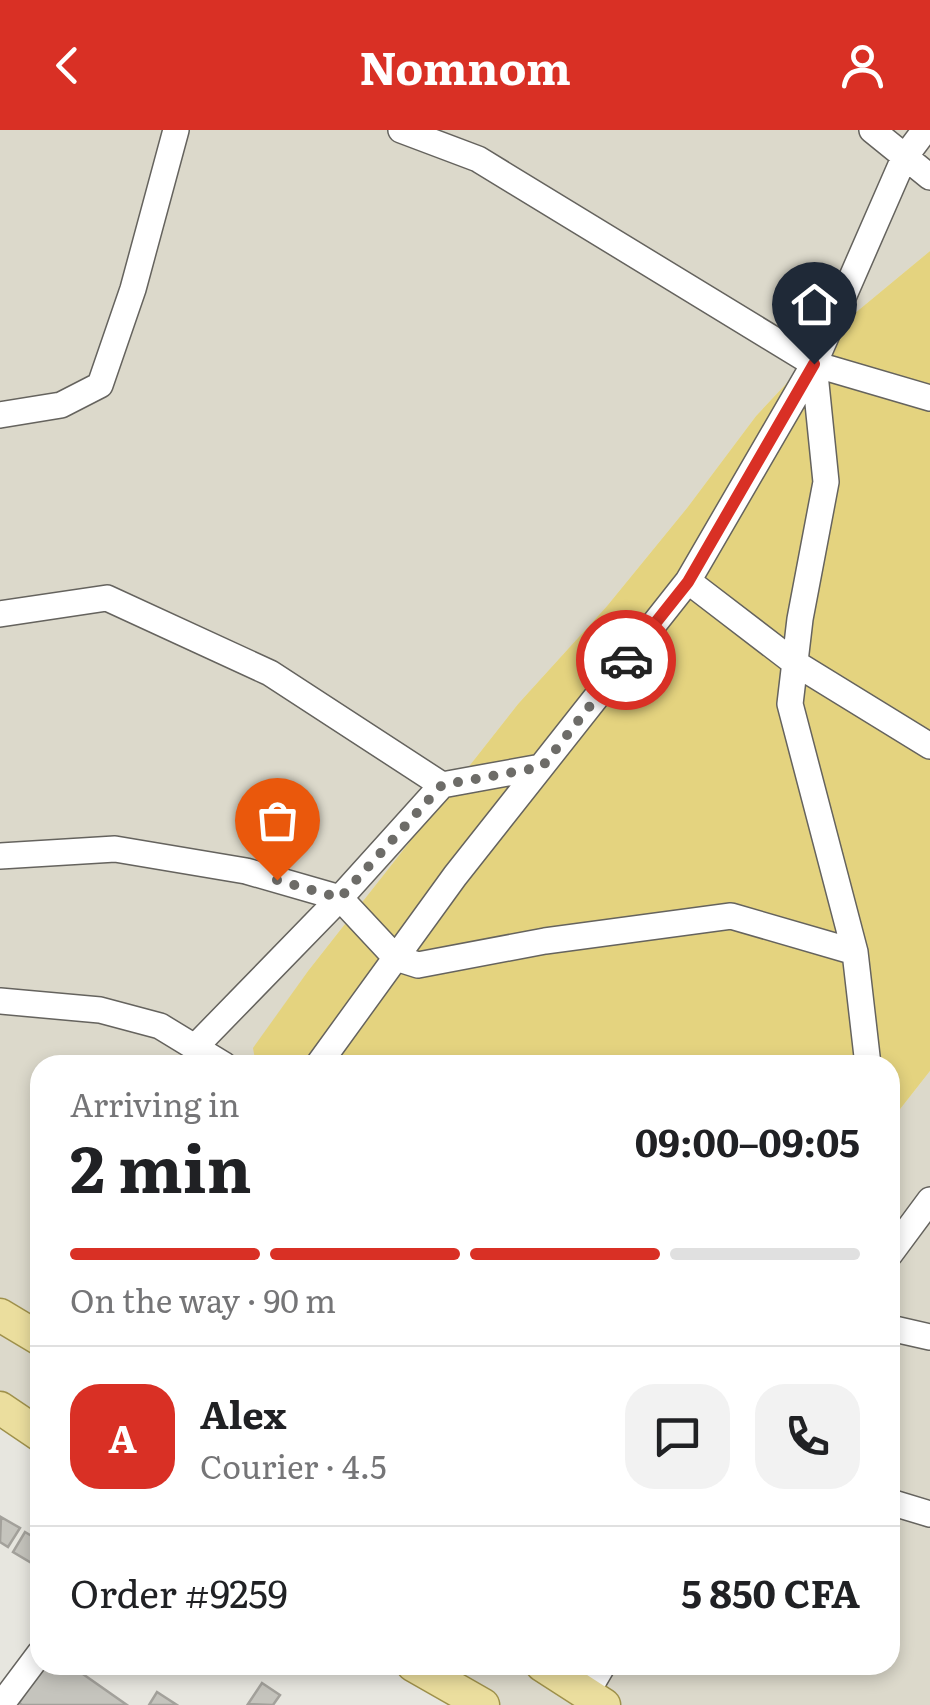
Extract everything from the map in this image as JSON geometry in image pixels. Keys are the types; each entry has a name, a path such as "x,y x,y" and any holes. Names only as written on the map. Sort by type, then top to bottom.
{"main road":[{"path":"0,1315 30,1334"},
{"path":"0,1408 30,1428"},
{"path":"430,1675 483,1705"},
{"path":"558,1675 595,1699"}],"street":[{"path":"0,416 60,405 100,385 133,290 176,130"},
{"path":"402,130 478,159 814,364 930,398"},
{"path":"872,130 930,177"},
{"path":"325,1055 456,876 688,582 814,364 904,158 925,130"},
{"path":"814,364 826,482 800,619 790,704 855,952 867,1055"},
{"path":"688,582 795,662 930,746"},
{"path":"0,614 108,598 270,673 442,785"},
{"path":"194,1047 340,898 442,785 542,767"},
{"path":"0,856 114,849 246,870 340,898 396,958 418,964 544,941 731,916 855,952"},
{"path":"0,1001 100,1010 160,1026 207,1055"},
{"path":"900,1240 930,1200"},
{"path":"900,1330 930,1337"},
{"path":"900,1505 930,1514"},
{"path":"1,1705 30,1666"}],"shaded area":[{"path":"0,130 930,130 930,251 843,323 756,416 607,606 518,704 308,971 254,1048 255,1055 30,1055 30,1419 0,1397"},
{"path":"930,251 930,1071 900,1109 900,1055 254,1055 253,1048 308,971 518,704 607,606 756,416 843,323"},
{"path":"930,1071 930,1705 480,1705 430,1675 900,1675 900,1109"}],"building":[{"path":"1,1517 20,1528 8,1547 0,1542"},
{"path":"25,1532 30,1535 30,1562 13,1552"},
{"path":"37,1675 84,1675 127,1705 22,1705 19,1703"},
{"path":"262,1683 280,1695 273,1705 248,1704"},
{"path":"157,1692 177,1705 149,1705"}],"way so far":[{"path":"277,880 340,898 442,785 542,767 626,660"}],"route":[{"path":"626,660 688,582 814,364"}]}
